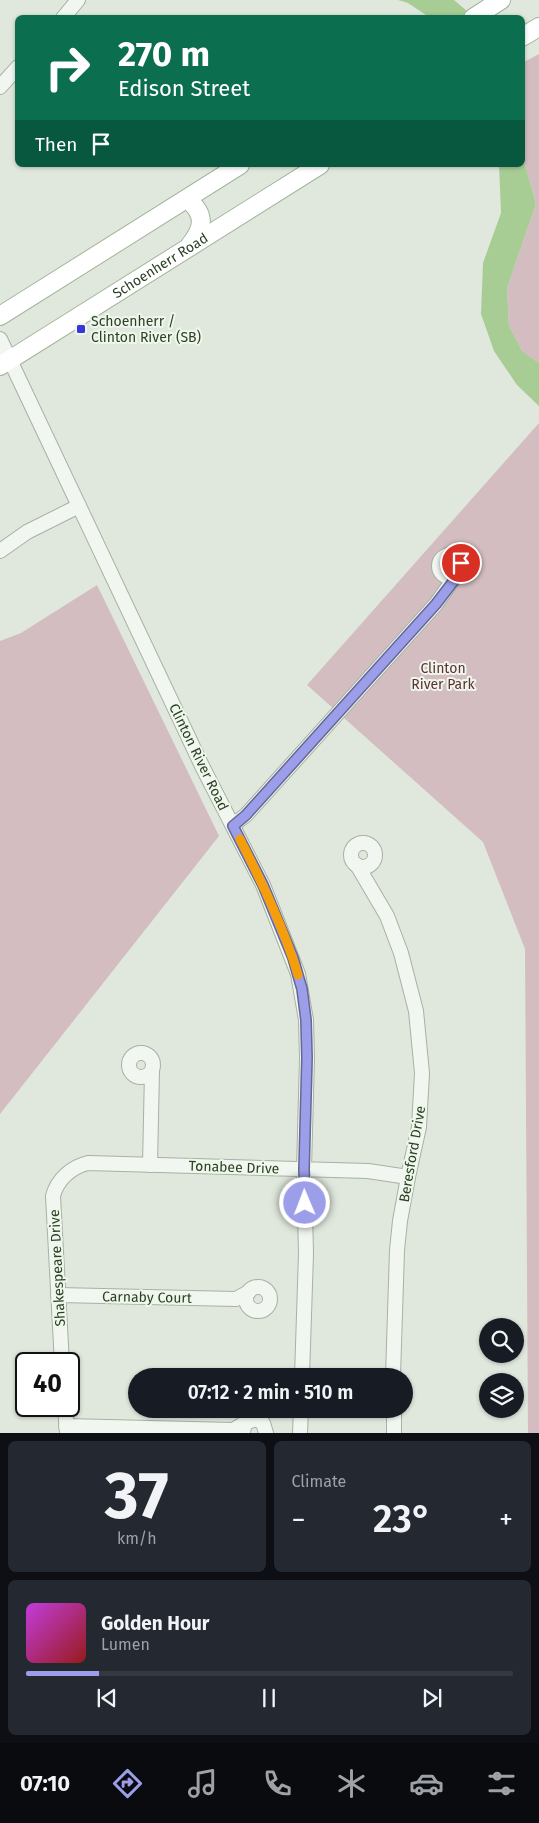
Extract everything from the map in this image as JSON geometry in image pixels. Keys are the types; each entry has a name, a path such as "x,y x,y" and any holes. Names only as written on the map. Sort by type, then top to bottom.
{"main road":[{"path":"479,14 501,0"},
{"path":"525,35 539,27"},
{"path":"0,316 237,167"},
{"name":"Schoenherr Road","path":"5,363 317,167"},
{"path":"187,199 196,208 201,220 197,236 188,248"}],"street":[{"path":"66,15 78,0"},
{"path":"0,87 15,70"},
{"name":"Clinton River Road","path":"0,339 5,363 80,506 203,768 266,893 293,958 302,989 306,1020 307,1058 304,1169 306,1254 302,1368"},
{"path":"0,551 27,532 80,506"},
{"path":"233,826 246,815 436,604 460,570 461,563 456,557 449,555 440,560 438,568 446,584 445,589"},
{"path":"442,574 448,578 456,576"},
{"path":"368,882 368,870 372,862 375,855 374,851 370,845 362,843 355,845 351,852 352,859 357,865 365,866 372,862"},
{"name":"Beresford Drive","path":"357,865 387,916 401,953 416,1011 422,1073 419,1127 400,1221 397,1250 393,1368"},
{"path":"150,1085 132,1072 130,1064 133,1057 139,1054 146,1054 152,1059 153,1063 150,1085 150,1165"},
{"path":"138,1076 146,1076 152,1071"},
{"name":"Tonabee Drive","path":"64,1176 76,1167 88,1164 368,1170 408,1177"},
{"name":"Shakespeare Drive","path":"61,1352 53,1196 58,1183 64,1176"},
{"path":"236,1299 252,1309 259,1311 266,1308 269,1301 268,1294 263,1289 255,1288 249,1292 246,1299 249,1307"},
{"name":"Carnaby Court","path":"58,1295 236,1299 249,1292"},
{"path":"65,1417 66,1430 240,1430 252,1420 260,1420 265,1426 266,1433"},
{"path":"300,1418 300,1433"},
{"path":"394,1418 394,1433"}],"green space":[{"path":"539,54 539,363 522,351 509,326 507,288 536,204 525,164 525,61"},
{"name":"Clinton River Park","path":"539,423 539,1433 528,1433 525,949 483,842 307,685"},
{"path":"97,585 219,836 0,1114 0,641 21,633"}],"shaded area":[{"path":"398,0 454,0 472,15 426,15 408,3"},
{"path":"525,164 536,204 507,288 509,326 522,351 539,363 539,406 517,385 494,351 481,314 483,263 501,213 499,167 525,167"}],"slow traffic":[{"path":"240,839 263,885 293,958 298,975"}],"place":[{"name":"Schoenherr / Clinton River (SB)","path":"81,329"}],"route":[{"path":"305,1203 307,1058 306,1020 302,989 293,958 263,885 233,826 246,815 436,604 445,589 459,574 461,563"}]}
